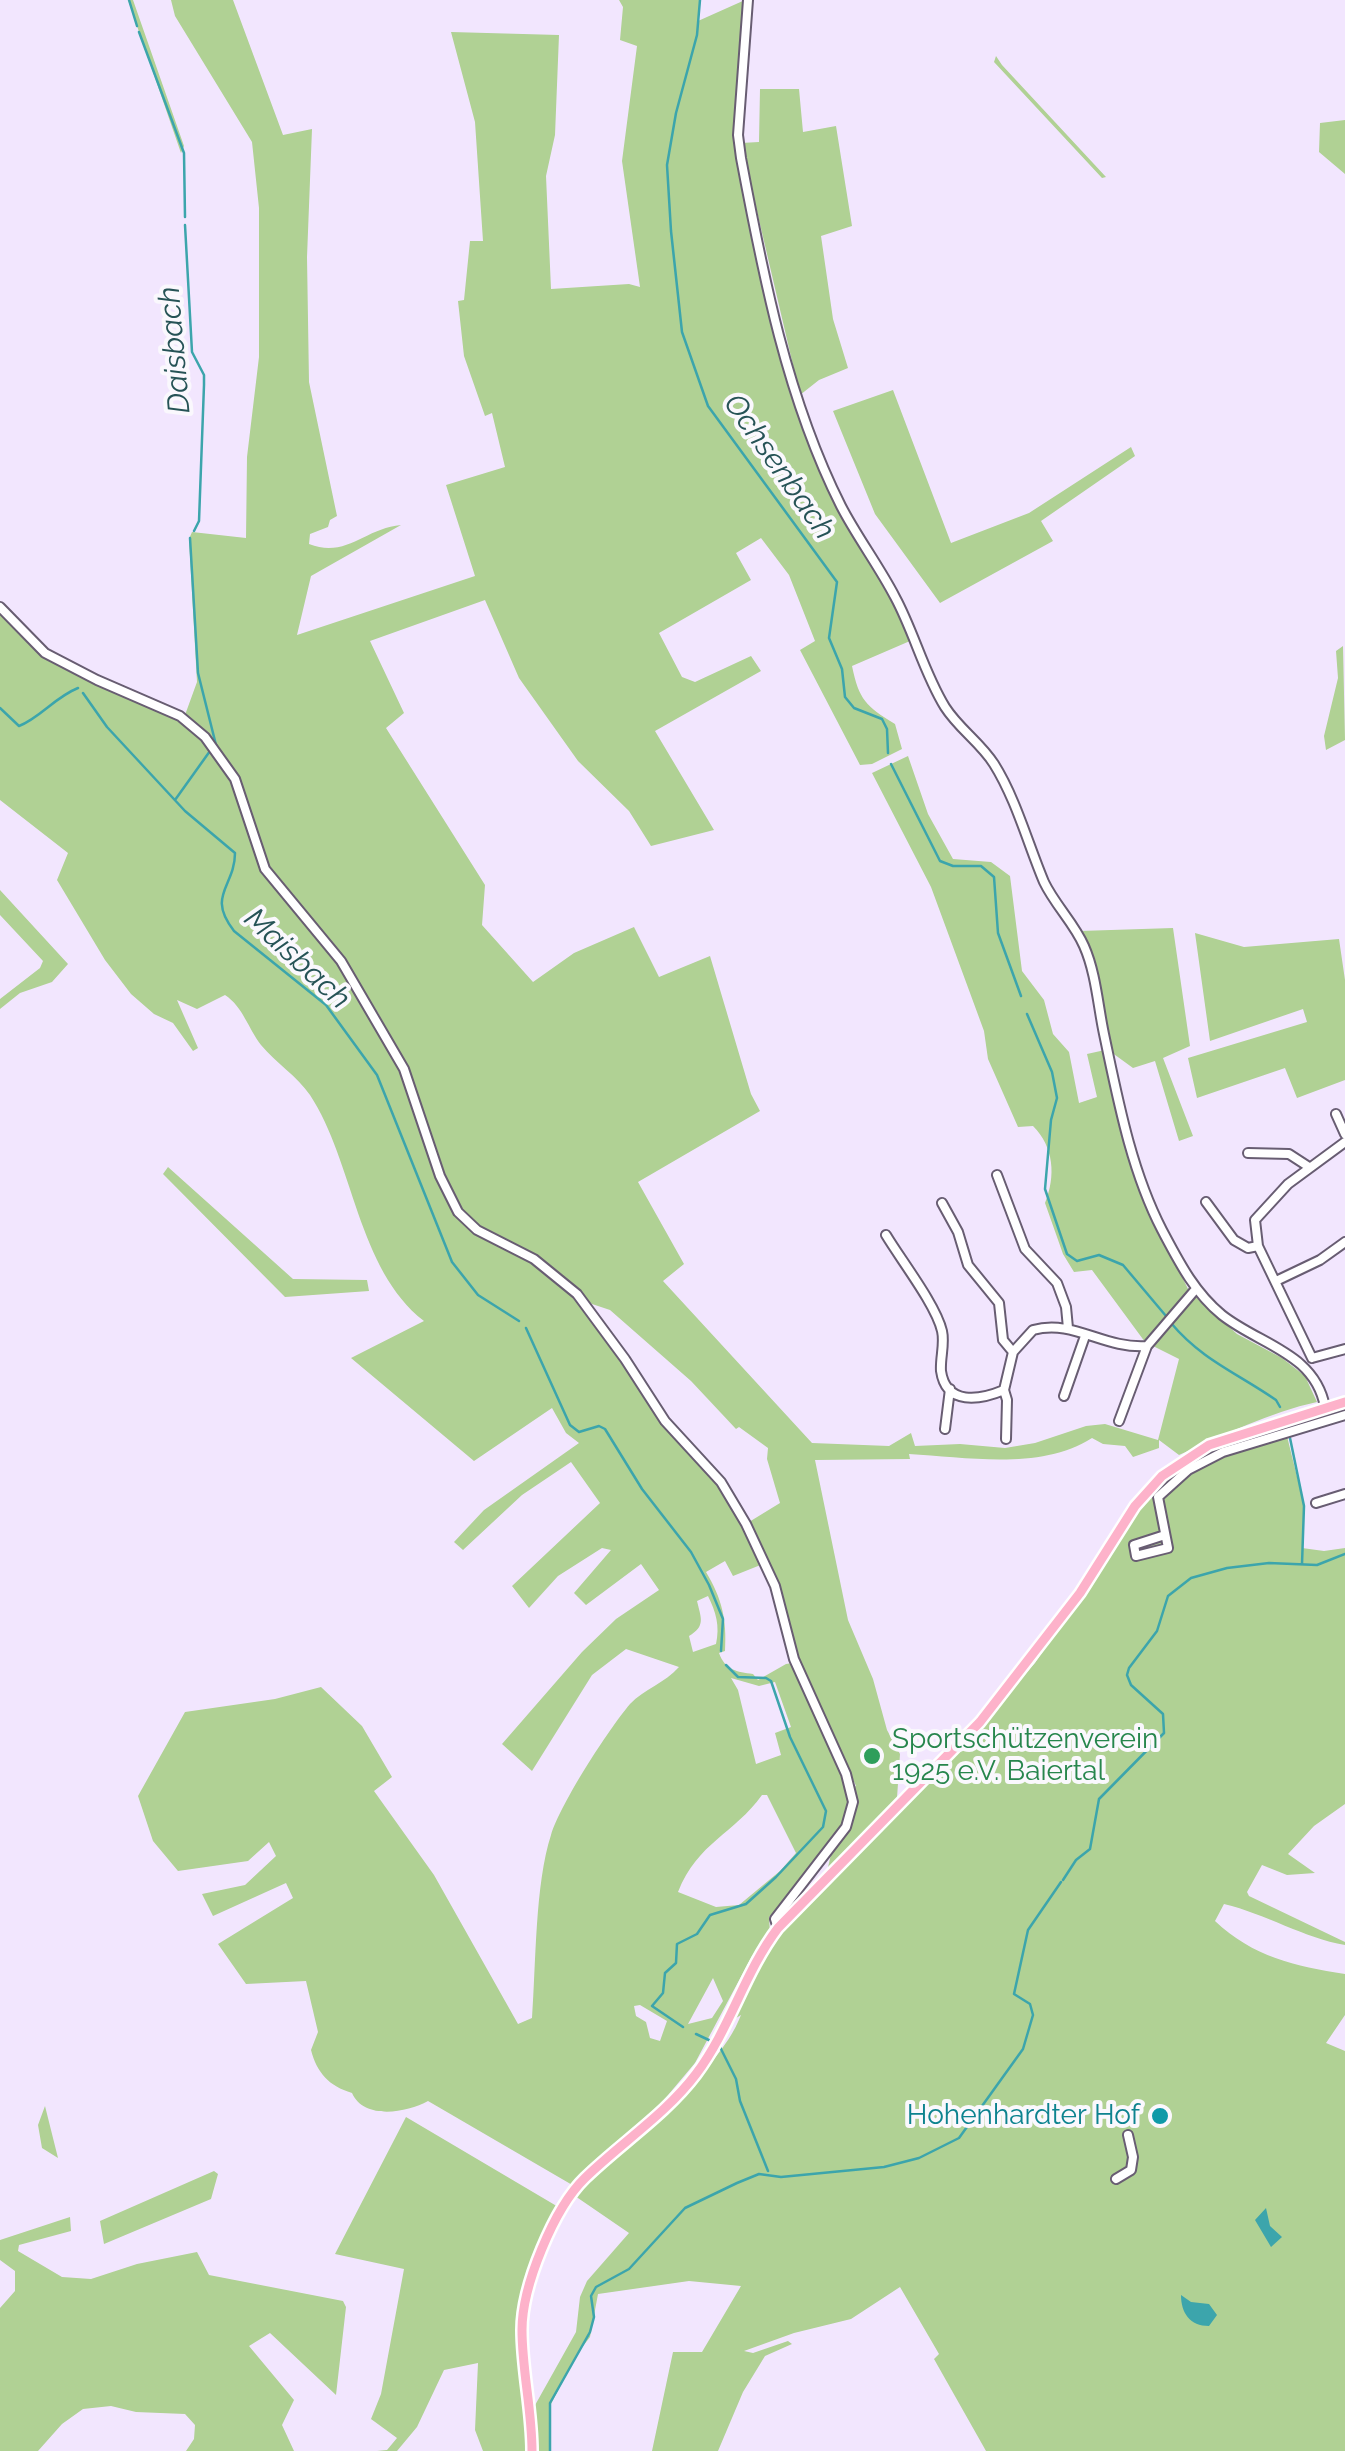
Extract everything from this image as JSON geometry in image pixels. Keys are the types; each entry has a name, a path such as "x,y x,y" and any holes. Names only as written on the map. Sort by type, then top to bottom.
{"main road":[{"path":"532,2451 522,2330 539,2256 583,2180 656,2116 696,2074 758,1957 778,1928 980,1722 1070,1605 1148,1491 1171,1468 1209,1444 1345,1402"}],"street":[{"path":"748,0 739,110 741,158 777,322 815,448 841,506 895,596 944,707 982,746 997,769 1045,884 1083,943 1130,1144 1159,1224 1195,1290 1224,1316 1306,1367 1321,1390 1325,1407"},
{"path":"0,607 26,637 46,652 97,680 191,722 216,750 235,779 265,869 341,961 404,1069 438,1170 458,1212 478,1230 534,1259 577,1294 665,1421 721,1482 754,1538 779,1598 794,1659 853,1798 846,1826 775,1919 778,1928"},
{"path":"1336,1114 1345,1134"},
{"path":"1312,1358 1258,1246 1255,1220 1309,1167 1345,1142"},
{"path":"1248,1153 1289,1154 1309,1167"},
{"path":"997,1175 1024,1249 1057,1283 1066,1306 1068,1328"},
{"path":"1206,1202 1234,1240 1248,1248 1258,1246"},
{"path":"942,1203 958,1232 968,1265 999,1303 1003,1340 1013,1352"},
{"path":"886,1235 942,1332 941,1372 950,1389 966,1399 981,1399 1004,1390"},
{"path":"1276,1281 1320,1260 1345,1242"},
{"path":"1120,1421 1147,1346 1195,1290"},
{"path":"1006,1439 1004,1390 1013,1352 1033,1330 1046,1326 1068,1328 1124,1348 1147,1346"},
{"path":"1064,1396 1086,1336"},
{"path":"1306,1367 1312,1358 1345,1349"},
{"path":"946,1428 950,1389"},
{"path":"1165,1534 1158,1497 1188,1470 1222,1452 1345,1415"},
{"path":"1316,1503 1345,1494"},
{"path":"1116,2179 1131,2170 1133,2157 1128,2135"}],"shaded area":[{"path":"128,0 133,0 184,146 181,153"},
{"path":"171,0 233,0 283,135 312,129 307,257 309,382 337,516 328,527 310,534 309,544 334,548 401,525 311,576 297,635 475,576 446,485 505,467 492,413 485,416 464,356 458,301 464,300 470,241 483,241 475,122 451,32 559,35 555,135 546,176 551,289 629,284 640,287 622,161 637,46 620,40 623,7 619,0 700,0 698,21 745,0 736,116 737,159 776,338 814,449 889,592 910,641 852,666 861,695 870,707 895,724 902,749 872,764 860,765 800,650 815,641 789,575 761,538 736,553 751,580 659,633 682,677 695,682 751,656 761,671 655,731 714,830 651,846 629,811 578,761 519,678 485,600 370,641 404,713 386,728 485,885 482,925 533,982 574,953 634,927 659,977 710,956 751,1094 760,1111 638,1182 684,1264 663,1281 812,1443 889,1446 911,1433 915,1446 1005,1448 1105,1424 1158,1440 1179,1359 1145,1342 1092,1270 1074,1272 1063,1254 1045,1203 1052,1172 1049,1152 1033,1126 1018,1127 988,1059 984,1031 931,887 872,773 908,756 928,814 953,859 991,862 1010,876 1022,971 1044,1000 1053,1034 1069,1052 1079,1103 1097,1097 1087,1054 1105,1050 1127,1143 1162,1236 1189,1291 1237,1334 1282,1358 1305,1376 1317,1402 1265,1418 1179,1455 1159,1440 1159,1448 1133,1457 1125,1446 1103,1444 1092,1438 1050,1455 1003,1460 909,1454 910,1459 815,1460 848,1620 873,1679 887,1730 900,1754 897,1798 827,1872 831,1854 850,1823 842,1824 789,1899 769,1917 770,1933 752,1956 695,2063 658,2107 590,2166 574,2186 428,2101 409,2109 376,2111 331,2082 321,2072 311,2050 318,2032 306,1981 246,1984 218,1944 293,1898 286,1883 213,1916 202,1894 245,1885 276,1856 269,1842 248,1861 178,1871 153,1841 138,1796 185,1712 275,1699 321,1687 362,1726 392,1777 374,1791 434,1875 518,2024 532,2018 542,1877 556,1821 586,1767 630,1704 679,1667 626,1649 592,1675 532,1771 502,1744 582,1652 616,1619 659,1590 641,1564 586,1605 574,1593 611,1550 602,1548 558,1576 529,1608 512,1586 600,1503 571,1462 522,1495 463,1550 454,1542 484,1510 579,1443 566,1433 552,1408 474,1461 351,1358 424,1321 384,1273 325,1122 305,1088 261,1045 241,1012 225,995 197,1009 177,1000 198,1048 193,1051 173,1023 154,1014 131,994 105,960 57,880 68,853 0,800 0,612 46,656 179,718 204,739 232,776 261,868 332,952 408,1083 446,1194 466,1225 528,1259 580,1301 717,1481 763,1564 733,1576 725,1561 706,1572 720,1600 724,1619 725,1651 719,1653 722,1659 732,1669 753,1674 758,1680 793,1663 850,1789 856,1786 798,1656 772,1571 749,1522 780,1503 767,1459 768,1448 739,1427 736,1429 691,1381 610,1310 592,1304 534,1256 481,1230 465,1217 453,1197 410,1072 378,1013 316,924 271,871 255,835 242,784 224,754 185,715 197,682 189,539 192,532 246,538 247,457 259,357 259,208 252,142 175,16","holes":["708,1596 717,1637 716,1644 693,1652 689,1636 701,1621 697,1601","731,1678 759,1686 775,1682 791,1727 775,1733 781,1755 756,1764 738,1690","762,1795 767,1795 796,1853 739,1905 716,1907 678,1892 696,1861","713,1978 723,2001 712,2018 688,2024","640,2005 667,2021 660,2041 650,2038 646,2022 636,2016 634,2006"]},
{"path":"996,56 1106,177 1102,178 994,62"},
{"path":"760,89 799,89 803,132 836,126 852,226 821,236 833,319 848,368 819,380 800,395 741,143 759,142"},
{"path":"1345,120 1345,174 1319,152 1320,123"},
{"path":"893,390 951,543 1029,513 1131,447 1135,456 1041,521 1053,541 940,603 875,514 833,411"},
{"path":"1343,646 1345,740 1326,750 1324,736 1338,678 1336,651"},
{"path":"0,890 68,964 52,982 20,993 0,1009 0,999 40,968 43,961 0,915"},
{"path":"1173,928 1190,1046 1163,1058 1193,1136 1179,1141 1155,1061 1133,1068 1111,1052 1093,957 1080,931"},
{"path":"1195,933 1244,947 1339,939 1345,980 1345,1080 1297,1098 1285,1068 1197,1098 1188,1058 1307,1022 1303,1009 1210,1041"},
{"path":"168,1167 293,1279 367,1280 369,1291 285,1297 163,1174"},
{"path":"1284,1424 1304,1505 1302,1548 1345,1548 1345,1804 1314,1826 1288,1854 1315,1873 1287,1875 1262,1865 1247,1892 1345,1945 1224,1904 1215,1921 1244,1943 1276,1958 1345,1974 1345,2015 1326,2043 1345,2051 1345,2451 986,2451 934,2359 939,2354 900,2287 851,2319 744,2351 753,2353 788,2341 792,2344 765,2356 743,2392 718,2451 652,2451 673,2352 702,2352 741,2286 689,2281 598,2294 590,2337 551,2404 551,2451 536,2451 534,2407 576,2332 580,2297 587,2281 629,2233 575,2196 711,2063 729,2039 741,2015 733,2020 776,1935 940,1770 1035,1663 1139,1508 1160,1485 1188,1461 1221,1445"},
{"path":"45,2106 58,2158 42,2148 38,2125"},
{"path":"406,2117 560,2208 532,2264 519,2309 518,2356 529,2451 483,2451 475,2430 478,2363 444,2370 417,2427 397,2451 377,2451 387,2450 397,2438 371,2419 381,2394 404,2269 335,2254"},
{"path":"214,2171 218,2174 211,2199 104,2244 100,2221"},
{"path":"1266,2208 1270,2226 1282,2237 1271,2247 1255,2220"},
{"path":"70,2217 71,2231 19,2245 18,2251 62,2277 91,2279 137,2264 197,2252 209,2275 343,2301 346,2307 336,2395 270,2333 249,2346 294,2400 282,2425 294,2451 186,2451 194,2439 195,2425 185,2414 136,2412 111,2406 83,2409 62,2424 38,2451 0,2451 0,2308 15,2291 15,2271 0,2260 0,2240"},
{"path":"1181,2295 1191,2302 1209,2304 1217,2315 1209,2326 1188,2317"}],"waterway":[{"name":"Daisbach","path":"129,0 137,26"},
{"name":"Ochsenbach","path":"700,0 697,35 667,165 682,332 708,406 837,582 829,638 842,669 845,697 854,708 882,719 887,729 888,753"},
{"name":"Daisbach","path":"139,32 184,153 185,217"},
{"name":"Daisbach","path":"185,225 192,352 204,375 199,521 194,531"},
{"name":"Daisbach","path":"190,538 198,673 216,745"},
{"name":"Maisbach","path":"0,708 19,726 78,688"},
{"name":"Maisbach","path":"83,693 107,727 185,811 235,853 222,899 226,919 234,931 326,1005 377,1075 452,1262 478,1295 519,1321"},
{"name":"Daisbach","path":"175,800 210,751"},
{"name":"Ochsenbach","path":"891,764 940,861 953,866 981,866 994,877 998,933 1021,996"},
{"name":"Ochsenbach","path":"1027,1014 1052,1072 1057,1098 1051,1120 1045,1189 1067,1254 1077,1261 1099,1255 1123,1265 1166,1316"},
{"name":"Ochsenbach","path":"1171,1323 1195,1347 1276,1400 1280,1407"},
{"name":"Maisbach","path":"526,1328 570,1425 579,1432 599,1426 605,1429 642,1489 691,1552 723,1619 721,1651"},
{"name":"Ochsenbach","path":"1290,1438 1304,1506 1302,1564"},
{"path":"1063,1880 1076,1860 1090,1849 1099,1799 1164,1733 1163,1714 1131,1685 1127,1675 1157,1631 1168,1596 1191,1578 1227,1568 1269,1563 1317,1565 1345,1554"},
{"name":"Maisbach","path":"683,2027 652,2006 663,1993 665,1973 676,1963 677,1944 697,1934 710,1915 746,1904 823,1827 826,1811 790,1737 771,1681 738,1677 726,1665"},
{"path":"550,2451 550,2403 590,2332 594,2317 591,2296 596,2287 629,2269 685,2208 759,2174 781,2177 884,2167 919,2158 959,2138 1023,2049 1033,2015 1030,2004 1014,1994 1028,1930 1061,1882"},
{"name":"Maisbach","path":"696,2034 711,2041"},
{"name":"Maisbach","path":"720,2047 736,2079 740,2101 768,2171"}],"place":[{"name":"Sportschützenverein 1925 e.V. Baiertal","path":"872,1756"},
{"name":"Hohenhardter Hof","path":"1160,2116"}]}
